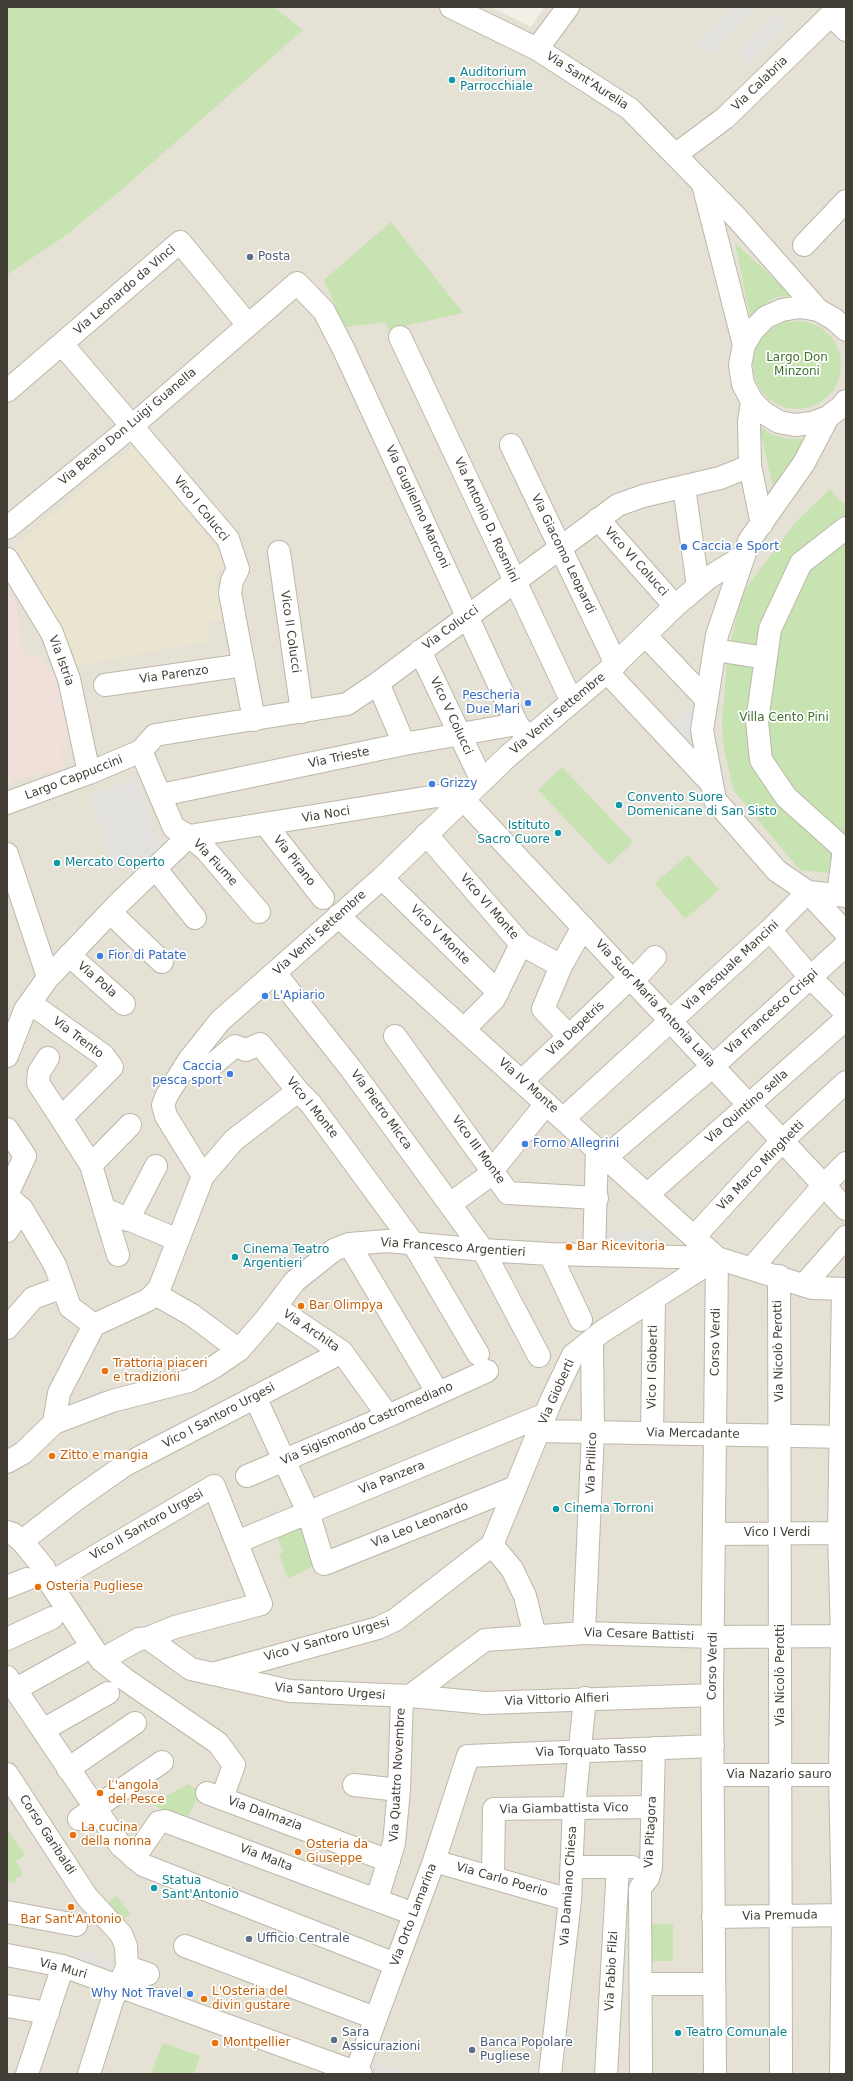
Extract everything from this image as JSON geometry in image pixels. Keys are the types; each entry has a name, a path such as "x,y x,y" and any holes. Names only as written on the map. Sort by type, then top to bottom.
{"street":[{"name":"Via Sant'Aurelia","path":"451,7 537,49 630,109 736,218 818,310"},
{"path":"537,49 568,7"},
{"name":"Via Calabria","path":"675,155 725,118 839,18"},
{"name":"Via Sant'Aurelia","path":"702,183 744,345"},
{"path":"804,245 846,201"},
{"name":"Via Leonardo da Vinci","path":"7,391 180,242 248,325"},
{"name":"Via Beato Don Luigi Guanella","path":"7,528 132,426 297,283"},
{"name":"Via Guglielmo Marconi","path":"297,283 324,310 523,731"},
{"path":"828,418 812,423 795,425 779,422 764,413 752,401 743,384 740,365 744,345 753,330 766,317 782,310 800,307 818,310 834,319 846,330"},
{"name":"Via Antonio D. Rosmini","path":"400,337 572,702"},
{"name":"Vico I Colucci","path":"62,344 228,539 238,569 232,581 230,593 254,720"},
{"path":"752,401 749,422 750,466 762,524"},
{"path":"846,401 828,418 804,463 749,541 717,635 702,730 715,800 777,871 808,892 846,933"},
{"name":"Via Giacomo Leopardi","path":"511,445 560,548 612,668 712,784"},
{"name":"Via Colucci","path":"141,751 155,736 347,704 378,684 468,615 618,505 643,496 720,478 750,466"},
{"path":"684,487 703,582 721,622"},
{"name":"Vico VI Colucci","path":"598,519 675,606"},
{"path":"808,892 842,895 845,848 786,797 761,760 757,721 770,629 801,563 846,528"},
{"name":"Vico II Colucci","path":"279,552 302,712"},
{"name":"Via Venti Settembre","path":"203,1176 166,1116 163,1105 167,1095 184,1068 220,1021 382,878 482,781 523,731 572,702 612,668 675,606 703,582 744,556"},
{"name":"Via Istria","path":"7,559 52,633 69,679 90,773"},
{"path":"646,635 707,700"},
{"name":"Vico V Colucci","path":"420,651 482,781"},
{"path":"728,652 766,658"},
{"name":"Via Parenzo","path":"105,685 244,665"},
{"path":"378,684 404,744"},
{"name":"Via Trieste","path":"161,795 404,744 459,734 523,731"},
{"name":"Largo Cappuccini","path":"7,804 90,773 141,751"},
{"name":"Via Fiume","path":"141,751 174,828 189,836 206,850 259,912"},
{"name":"Via Noci","path":"189,836 437,796 463,799"},
{"name":"Via Suor Maria Antonia Lalia","path":"463,799 846,1209"},
{"name":"Via Pirano","path":"266,824 323,898"},
{"name":"Vico VI Monte","path":"426,834 521,944 561,966"},
{"path":"7,1056 25,1010 48,978 155,868 189,836"},
{"path":"8,862 48,978"},
{"path":"155,868 196,918"},
{"name":"Vico V Monte","path":"382,878 498,992"},
{"name":"Via Pasquale Mancini","path":"564,1118 770,930 808,892"},
{"path":"111,913 162,962"},
{"name":"Via IV Monte","path":"338,916 695,1236 717,1258"},
{"path":"569,1036 543,1010 561,966 583,927"},
{"path":"770,930 810,977 846,1013"},
{"path":"464,1029 494,999 521,944"},
{"name":"Via Francesco Crispi","path":"602,1153 713,1066 846,945"},
{"name":"Via Pola","path":"69,955 124,1004"},
{"name":"Via Depetris","path":"522,1081 655,958"},
{"name":"Via Pietro Micca","path":"275,974 352,1069 483,1250 539,1356"},
{"name":"Via Trento","path":"30,1003 103,1055 112,1068 61,1118"},
{"name":"Via Quintino sella","path":"648,1194 750,1106 846,1019"},
{"name":"Vico III Monte","path":"395,1036 508,1193 597,1198"},
{"name":"Vico I Monte","path":"184,1068 206,1070 235,1046 246,1050 260,1044 298,1091 311,1104 413,1243 483,1362"},
{"path":"48,1058 39,1072 38,1083 91,1165 118,1255"},
{"name":"Via Marco Minghetti","path":"695,1236 782,1141 846,1082"},
{"path":"8,1459 23,1453 54,1423 59,1393 94,1325 148,1300 159,1289 203,1176 234,1140 298,1091"},
{"path":"450,1204 486,1178 491,1169 546,1104"},
{"path":"91,1165 130,1125"},
{"path":"7,1129 25,1156 12,1200 7,1231"},
{"path":"594,1255 597,1198 602,1153"},
{"path":"751,1269 824,1185 846,1163"},
{"path":"128,1220 156,1166"},
{"path":"12,1200 55,1265 70,1307 94,1325"},
{"path":"104,1209 178,1240"},
{"path":"804,1285 846,1237"},
{"name":"Via Francesco Argentieri","path":"54,1423 112,1401 189,1381 214,1367 239,1350 275,1307 294,1281 334,1250 349,1244 387,1241 483,1250 550,1254 717,1258 779,1276 812,1288 844,1289"},
{"path":"349,1244 438,1393"},
{"path":"550,1254 581,1320"},
{"name":"Via Gioberti","path":"492,1545 542,1422 573,1354 592,1342 603,1332 717,1258"},
{"name":"Corso Verdi","path":"714,2074 712,1695 717,1258"},
{"name":"Via Nicolò Perotti","path":"779,1276 781,2074"},
{"path":"7,1328 33,1298 62,1287"},
{"path":"841,2074 844,1915 842,1636 839,1533 843,1437 844,1289"},
{"path":"155,1294 192,1315 239,1350"},
{"name":"Vico I Gioberti","path":"652,1433 654,1300"},
{"name":"Via Archita","path":"275,1307 342,1352 388,1416"},
{"name":"Via Prillico","path":"584,1633 594,1432 592,1342"},
{"name":"Vico I Santoro Urgesi","path":"14,1536 78,1498 125,1465 342,1352"},
{"name":"Via Sigismondo Castromediano","path":"247,1476 438,1393 483,1362"},
{"path":"255,1397 308,1512"},
{"name":"Via Mercadante","path":"542,1422 594,1432 843,1437"},
{"name":"Via Panzera","path":"237,1542 308,1512 542,1422"},
{"name":"Vico II Santoro Urgesi","path":"50,1583 214,1486 237,1542"},
{"name":"Via Leo Leonardo","path":"308,1512 324,1564 516,1487"},
{"name":"Vico I Verdi","path":"714,1534 839,1533"},
{"path":"14,1536 44,1568 50,1583 101,1660 139,1639 148,1638 175,1627 260,1604 237,1542"},
{"path":"492,1545 515,1576 525,1596 535,1636"},
{"name":"Vico V Santoro Urgesi","path":"211,1675 378,1628 395,1620 492,1545"},
{"path":"7,1588 27,1578"},
{"path":"7,1639 52,1618"},
{"name":"Via Cesare Battisti","path":"406,1696 485,1640 584,1633 713,1637 842,1636"},
{"name":"Via Santoro Urgesi","path":"148,1638 191,1669 211,1675 290,1691 406,1696"},
{"path":"79,1654 11,1683 68,1769 87,1814 138,1862 395,1964"},
{"name":"Via Dalmazia","path":"101,1660 126,1680 218,1743 234,1765 214,1796 389,1861"},
{"path":"43,1730 108,1693"},
{"name":"Via Vittorio Alfieri","path":"406,1696 485,1703 585,1698 712,1695"},
{"name":"Via Quattro Novembre","path":"377,1900 394,1843 406,1696"},
{"name":"Via Damiano Chiesa","path":"550,2074 570,1900 573,1867 574,1808 585,1698"},
{"path":"68,1769 135,1724"},
{"name":"Via Torquato Tasso","path":"468,1756 713,1746"},
{"name":"Via Pitagora","path":"641,2074 640,1888 648,1878 651,1867 654,1748"},
{"name":"Via Orto Lamarina","path":"358,2073 375,2018 434,1861 468,1756"},
{"path":"87,1814 162,1762"},
{"name":"Corso Garibaldi","path":"7,1774 88,1897 121,1934 126,1946 127,1967"},
{"name":"Via Nazario sauro","path":"713,1775 843,1775"},
{"path":"354,1785 399,1790"},
{"name":"Via Giambattista Vico","path":"493,1877 494,1809 652,1808"},
{"name":"Via Malta","path":"138,1862 159,1822 165,1821 414,1914"},
{"name":"Via Carlo Poerio","path":"434,1861 570,1900"},
{"path":"573,1867 651,1867"},
{"name":"Via Fabio Filzi","path":"606,2074 618,1867"},
{"path":"7,1912 76,1925"},
{"name":"Via Premuda","path":"713,1917 844,1915"},
{"path":"185,1946 375,2018"},
{"name":"Via Muri","path":"7,1955 63,1966 358,2073"},
{"path":"28,2074 63,1966"},
{"path":"89,2074 117,1986 127,1967 148,1974"},
{"path":"641,1984 714,1984"},
{"path":"7,2006 48,2013"}],"shaded area":[{"path":"141,7 491,7 531,27 544,7 846,7 846,2074 7,2074 7,275 65,236 126,185"},
{"path":"733,7 760,7 710,57 696,43"},
{"path":"776,12 789,24 748,67 736,56"},
{"path":"134,445 229,563 215,575 227,619 207,623 210,641 76,666 36,579 12,548"},
{"path":"7,588 15,599 25,658 44,656 48,673 55,672 70,745 61,747 65,769 12,780 13,785 7,786"},
{"path":"697,699 697,757 668,726"},
{"path":"137,779 160,848 155,855 144,861 114,871 90,795"},
{"path":"657,1229 658,1250 609,1249 603,1234"},
{"path":"76,1948 113,1962 110,1970 72,1957"},
{"path":"371,2059 415,2074 387,2074 369,2067"}],"green space":[{"path":"7,7 274,7 303,30 120,191 65,236 7,275"},
{"path":"391,222 463,313 395,328 390,332 385,322 345,327 324,280"},
{"path":"735,243 793,296 777,297 766,302 750,316"},
{"name":"Largo Don Minzoni","path":"797,321 814,325 828,334 837,348 841,365 837,382 828,396 814,405 797,409 780,405 766,396 757,382 753,365 757,348 766,334 780,325"},
{"path":"759,426 772,435 789,439 807,439 773,487"},
{"name":"Villa Cento Pini","path":"830,489 843,504 846,502 846,875 800,870 734,791 724,750 722,723 728,652 743,592 796,522"},
{"path":"562,767 633,842 609,865 538,790"},
{"path":"688,855 719,890 685,919 655,883"},
{"path":"300,1526 317,1564 288,1579 279,1554 283,1552 277,1535"},
{"path":"189,1784 200,1792 185,1823 152,1804"},
{"path":"7,1829 25,1855 16,1861 22,1873 21,1877 16,1877 15,1883 7,1881"},
{"path":"116,1896 130,1914 122,1920 109,1902"},
{"path":"652,1924 673,1924 673,1961 651,1961"},
{"path":"163,2043 200,2056 194,2074 151,2074"}],"place":[{"name":"Auditorium Parrocchiale","path":"452,80"},
{"name":"Posta","path":"250,257"},
{"name":"Caccia e Sport","path":"684,547"},
{"name":"Pescheria Due Mari","path":"528,703"},
{"name":"Grizzy","path":"432,784"},
{"name":"Convento Suore Domenicane di San Sisto","path":"619,805"},
{"name":"Istituto Sacro Cuore","path":"558,833"},
{"name":"Mercato Coperto","path":"57,863"},
{"name":"Fior di Patate","path":"100,956"},
{"name":"L'Apiario","path":"265,996"},
{"name":"Caccia pesca sport","path":"230,1074"},
{"name":"Forno Allegrini","path":"525,1144"},
{"name":"Bar Ricevitoria","path":"569,1247"},
{"name":"Cinema Teatro Argentieri","path":"235,1257"},
{"name":"Bar Olimpya","path":"301,1306"},
{"name":"Trattoria piaceri e tradizioni","path":"105,1371"},
{"name":"Zitto e mangia","path":"52,1456"},
{"name":"Cinema Torroni","path":"556,1509"},
{"name":"Osteria Pugliese","path":"38,1587"},
{"name":"L'angola del Pesce","path":"100,1793"},
{"name":"La cucina della nonna","path":"73,1835"},
{"name":"Osteria da Giuseppe","path":"298,1852"},
{"name":"Statua Sant'Antonio","path":"154,1888"},
{"name":"Bar Sant'Antonio","path":"71,1907"},
{"name":"Ufficio Centrale","path":"249,1939"},
{"name":"Why Not Travel","path":"190,1994"},
{"name":"L'Osteria del divin gustare","path":"204,1999"},
{"name":"Teatro Comunale","path":"678,2033"},
{"name":"Sara Assicurazioni","path":"334,2040"},
{"name":"Montpellier","path":"215,2043"},
{"name":"Banca Popolare Pugliese","path":"472,2050"}]}
